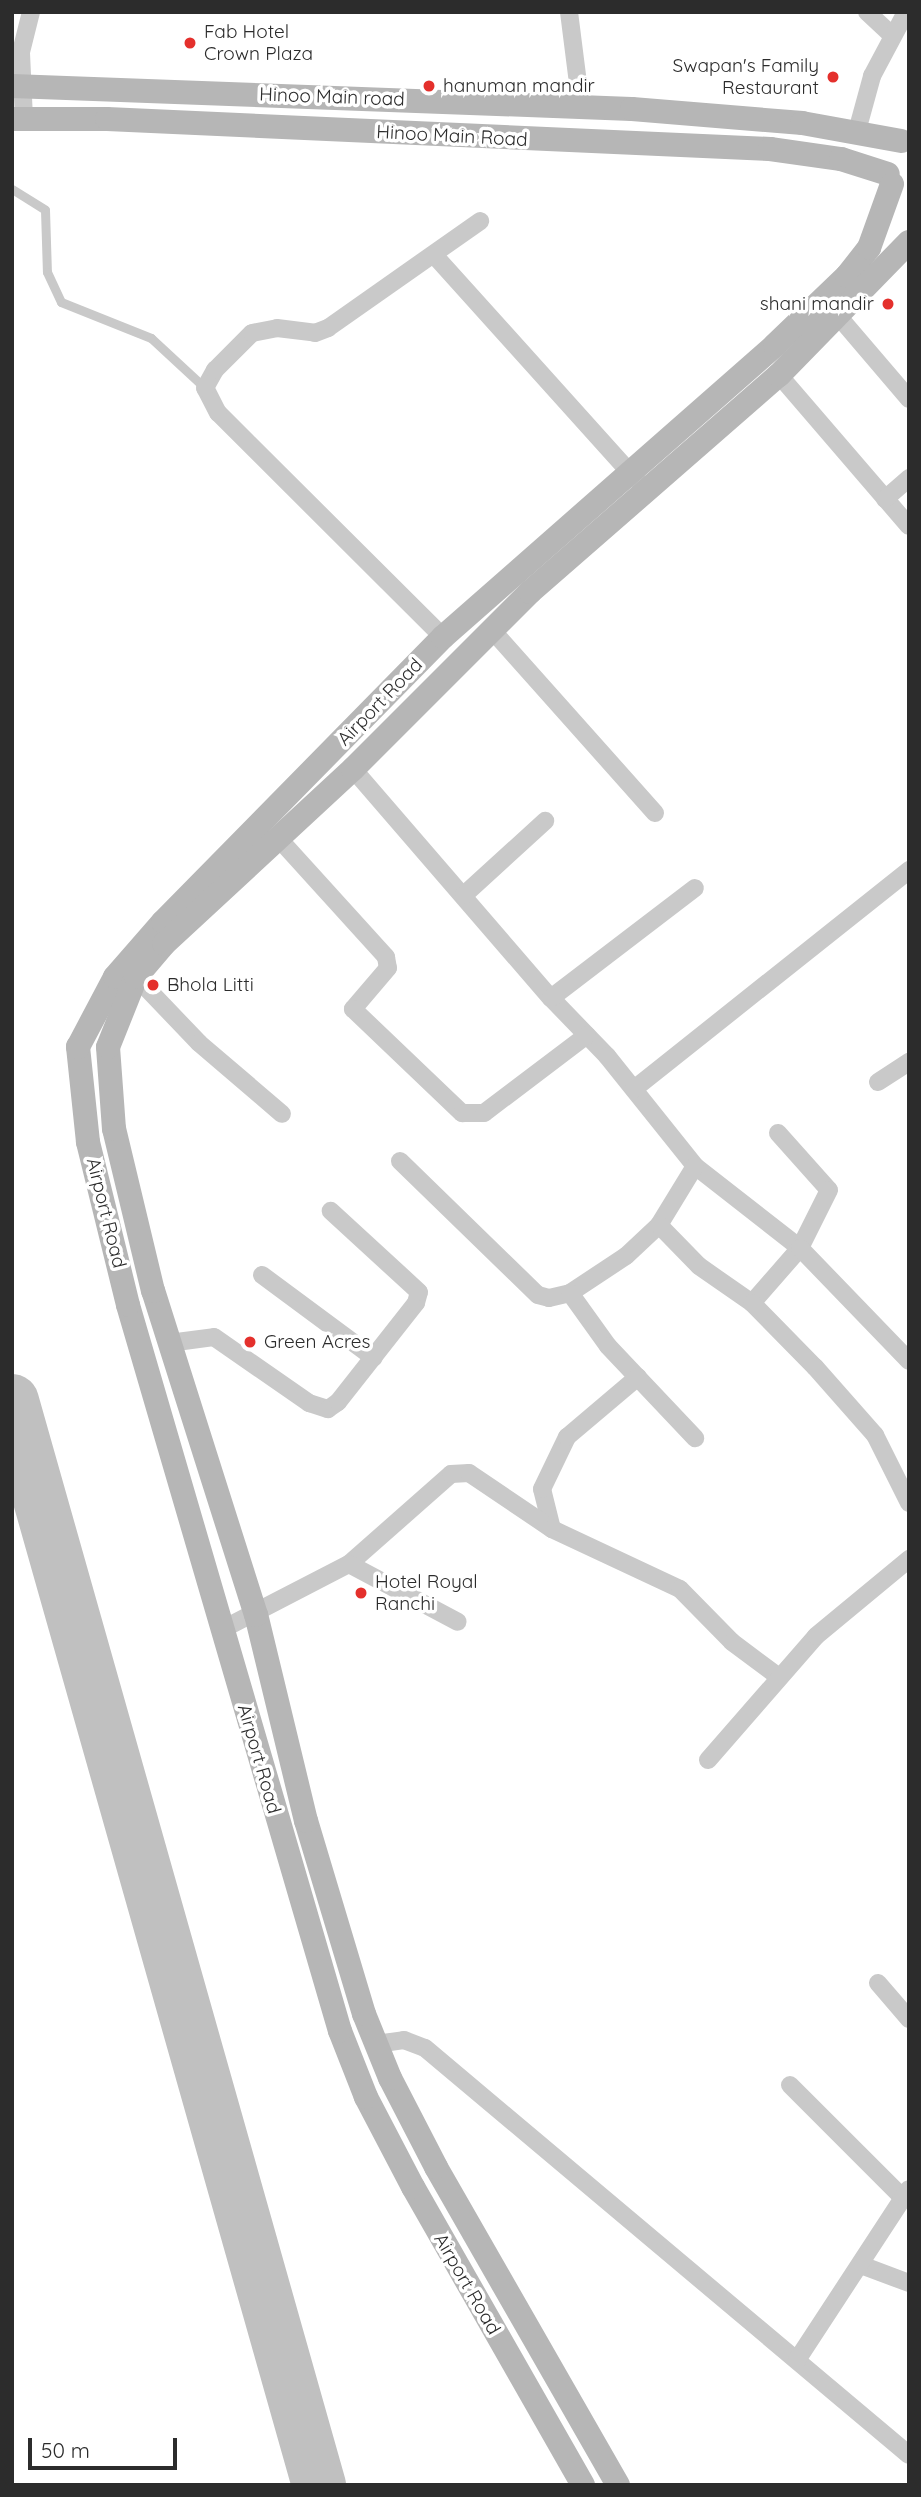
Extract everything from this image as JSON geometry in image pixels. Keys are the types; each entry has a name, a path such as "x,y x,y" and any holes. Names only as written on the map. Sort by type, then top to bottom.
{"street":[{"path":"18,119 16,86 31,12"},
{"path":"867,12 892,35"},
{"path":"857,131 872,76 906,12"},
{"path":"571,13 581,107"},
{"name":"Hinoo Main road","path":"16,86 581,107 750,118 905,139"},
{"name":"Hinoo Main Road","path":"18,119 770,149 841,159 896,186"},
{"name":"Airport Road","path":"583,2485 451,2256 366,2097 340,2031 128,1305 88,1142 78,1047 115,977 163,922 443,637 629,469 775,345 847,276 869,248 896,186 889,156 905,139"},
{"path":"443,637 218,413 205,388 215,370 252,333 277,328 315,333 328,328 435,256 480,221"},
{"name":"Airport Road","path":"618,2485 436,2166 376,2044 306,1821 256,1615 169,1343 114,1129 108,1047 136,977 164,944 280,840 492,630 779,375 839,317 909,242"},
{"path":"435,256 646,491"},
{"path":"839,317 909,399"},
{"path":"779,375 909,526"},
{"path":"885,499 909,478"},
{"path":"492,630 655,813"},
{"path":"354,769 551,998 635,1088 695,1166 800,1248 909,1361"},
{"path":"464,895 545,821"},
{"path":"280,840 386,957 388,968 353,1009 462,1113 484,1113 587,1035"},
{"path":"635,1088 909,870"},
{"path":"551,998 695,888"},
{"path":"136,977 199,1043 282,1114"},
{"path":"878,1082 909,1062"},
{"path":"752,1303 800,1248 829,1190 778,1133"},
{"path":"400,1161 538,1295 549,1298 570,1293 626,1255 659,1224 695,1166"},
{"path":"169,1343 214,1337 309,1403 328,1409 374,1357 416,1303 419,1292 331,1211"},
{"path":"659,1224 699,1266 752,1303 875,1434 908,1498"},
{"path":"262,1275 374,1357"},
{"path":"570,1293 608,1346 695,1438"},
{"path":"552,1529 542,1489 567,1437 638,1377"},
{"path":"223,1629 256,1615 349,1564 451,1474 469,1473 552,1529 680,1589 732,1642 779,1677"},
{"path":"708,1760 779,1677 831,1622 909,1559"},
{"path":"349,1564 458,1622"},
{"path":"878,1983 909,2019"},
{"path":"376,2044 404,2040 425,2048 909,2455"},
{"path":"790,2085 906,2194 797,2360"},
{"path":"861,2265 909,2283"}],"lane":[{"path":"12,189 45,210 47,272 61,302 151,338 205,388"}],"taxiway":[{"path":"12,1401 319,2485"}],"place":[{"name":"Fab Hotel Crown Plaza","path":"190,43"},
{"name":"Swapan's Family Restaurant","path":"833,77"},
{"name":"hanuman mandir","path":"429,86"},
{"name":"shani mandir","path":"888,304"},
{"name":"Bhola Litti","path":"153,985"},
{"name":"Green Acres","path":"250,1342"},
{"name":"Hotel Royal Ranchi","path":"361,1593"}]}
